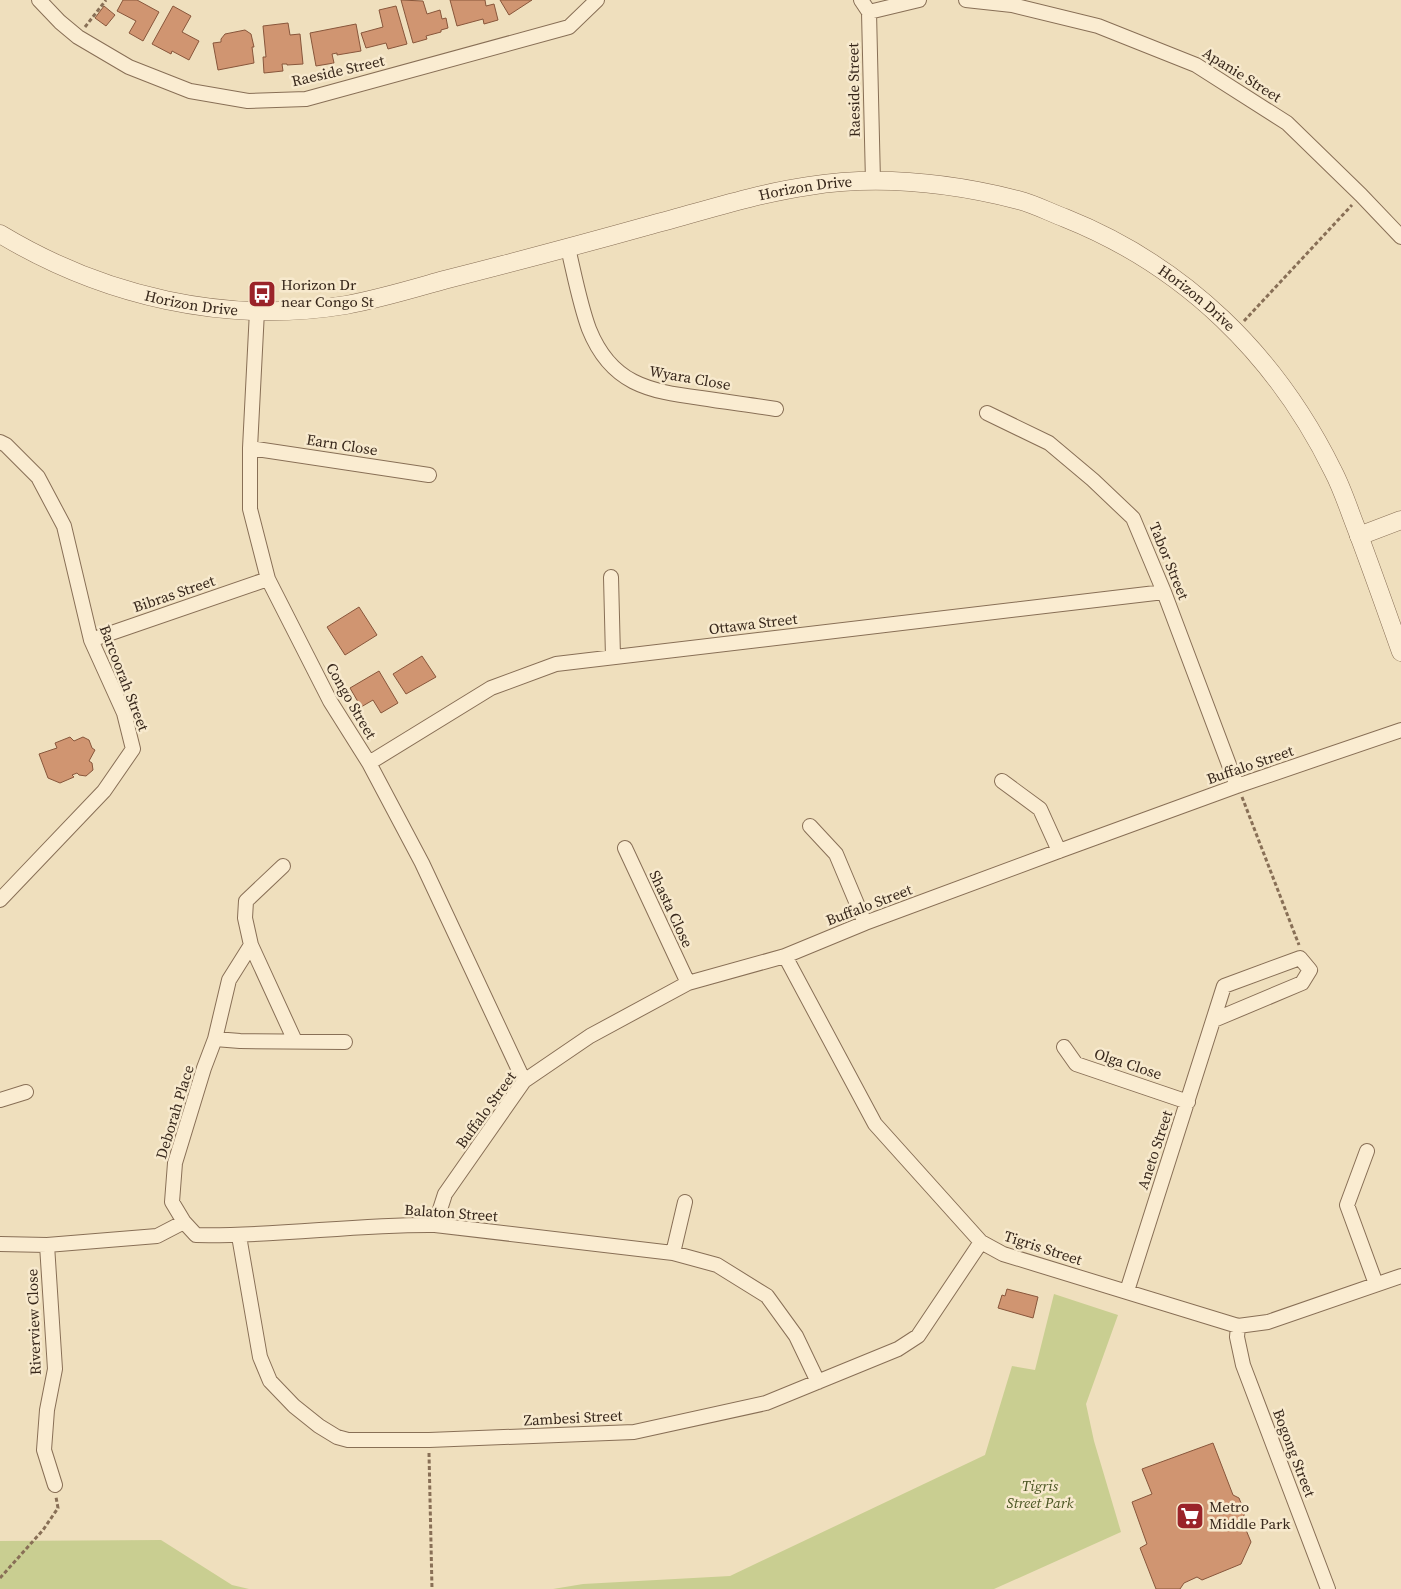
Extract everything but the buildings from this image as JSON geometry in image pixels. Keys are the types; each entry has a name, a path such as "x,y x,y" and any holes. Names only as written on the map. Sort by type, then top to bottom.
{"street":[{"name":"Raeside Street","path":"39,0 60,22 78,37 129,67 190,91 248,102 306,99 569,27 597,0"},
{"path":"865,6 918,0"},
{"name":"Apanie Street","path":"966,0 1012,5 1098,26 1196,65 1287,123 1401,237"},
{"name":"Raeside Street","path":"865,6 873,182"},
{"name":"Horizon Drive","path":"0,234 58,265 126,290 187,305 256,311 292,310 347,305 568,248 758,196 816,185 893,182 963,189 1022,201 1120,244 1170,275 1210,305 1253,348 1285,389 1313,433 1336,475 1401,652"},
{"name":"Wyara Close","path":"568,248 589,328 598,348 614,368 636,384 661,392 776,409"},
{"name":"Congo Street","path":"256,311 250,448 250,509 268,579 330,701 369,763 422,863 524,1081"},
{"name":"Tabor Street","path":"987,413 1049,443 1093,480 1133,518 1164,592 1237,786"},
{"name":"Barcoorah Street","path":"0,442 6,445 38,477 64,526 91,640 124,713 133,749 104,791 0,900"},
{"name":"Earn Close","path":"250,448 429,475"},
{"path":"1359,536 1401,520"},
{"path":"611,577 613,657"},
{"name":"Bibras Street","path":"91,640 268,579"},
{"name":"Ottawa Street","path":"369,763 491,688 556,664 1164,592"},
{"name":"Buffalo Street","path":"435,1225 445,1194 524,1081 590,1036 688,983 785,956 865,923 1059,851 1237,786 1401,730"},
{"path":"1002,781 1040,809 1059,851"},
{"path":"810,826 836,854 865,923"},
{"name":"Shasta Close","path":"625,848 688,983"},
{"path":"283,866 246,900 245,918 251,945 295,1040"},
{"name":"Deborah Place","path":"184,1222 172,1202 174,1164 204,1068 216,1039 229,980 251,945"},
{"name":"Tigris Street","path":"785,956 875,1124 981,1242 1003,1254 1238,1326 1268,1322 1401,1276"},
{"path":"1214,1020 1302,983 1310,970 1300,958"},
{"name":"Aneto Street","path":"1127,1291 1224,986 1300,958"},
{"path":"216,1039 345,1042"},
{"name":"Olga Close","path":"1064,1047 1076,1064 1188,1102"},
{"path":"0,1100 26,1092"},
{"path":"1367,1151 1347,1205 1376,1284"},
{"path":"673,1253 685,1202"},
{"path":"0,1244 47,1245 157,1236 184,1222"},
{"name":"Balaton Street","path":"184,1222 196,1235 239,1236 399,1224 435,1225 673,1253 717,1265 767,1296 796,1336 818,1382"},
{"name":"Zambesi Street","path":"239,1236 260,1357 270,1381 294,1406 319,1426 338,1437 348,1440 429,1440 634,1432 766,1403 898,1349 918,1336 981,1242"},
{"name":"Riverview Close","path":"47,1245 55,1369 47,1410 44,1450 55,1485"},
{"name":"Bogong Street","path":"1238,1326 1237,1337 1243,1365 1327,1589"}],"path":[{"path":"78,37 106,0"},
{"path":"1235,331 1361,195"},
{"path":"1237,786 1300,948 1300,958"},
{"path":"429,1440 432,1589"},
{"path":"0,1578 43,1530 58,1508 55,1485"}],"green space":[{"name":"Tigris Street Park","path":"1054,1294 1118,1315 1086,1404 1094,1441 1121,1532 994,1589 553,1589 583,1584 730,1576 985,1455 1012,1366 1035,1370"},
{"path":"161,1540 232,1585 249,1589 0,1589 0,1541"}],"place":[{"name":"Horizon Dr near Congo St","path":"262,294"},
{"name":"Metro Middle Park","path":"1190,1516"}]}
